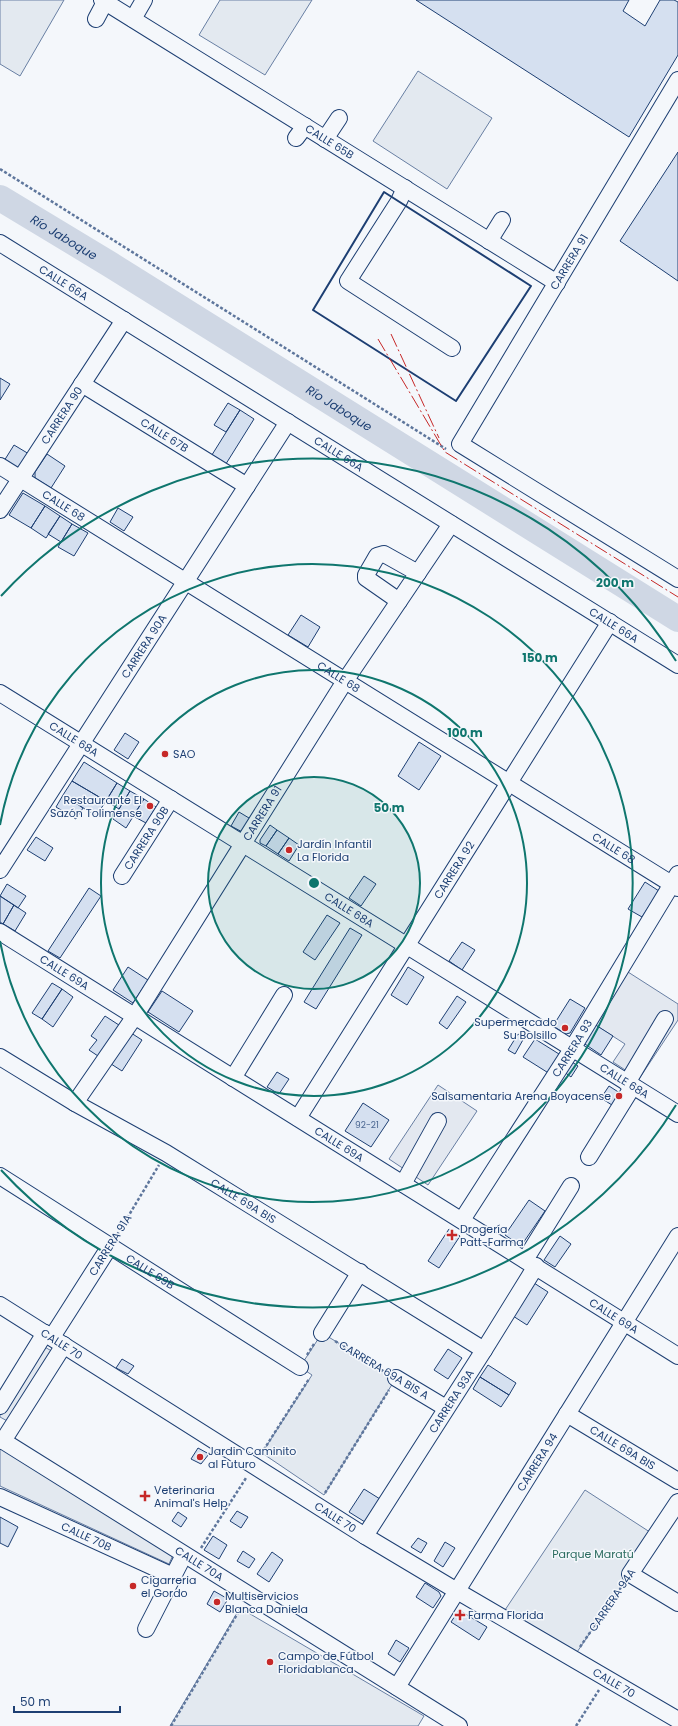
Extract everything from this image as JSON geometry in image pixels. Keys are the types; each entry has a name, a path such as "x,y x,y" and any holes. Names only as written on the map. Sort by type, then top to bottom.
{"street":[{"path":"133,19 144,0"},
{"path":"96,19 104,1"},
{"name":"CALLE 65B","path":"104,1 301,132 325,139 557,283"},
{"name":"CARRERA 91","path":"454,447 557,283 678,80"},
{"path":"325,139 338,118"},
{"path":"404,188 399,201 348,281 452,348"},
{"path":"489,241 502,220"},
{"name":"CALLE 66A","path":"0,243 678,665"},
{"name":"CARRERA 90","path":"0,510 124,320"},
{"name":"CALLE 67B","path":"82,384 247,486"},
{"name":"CARRERA 90A","path":"0,870 288,422"},
{"path":"454,447 678,579"},
{"name":"CALLE 68","path":"0,466 509,783 676,882"},
{"name":"CARRERA 91","path":"75,1103 135,1016 345,681 451,524"},
{"path":"399,601 366,578 366,575 377,556 384,554 418,573"},
{"name":"CARRERA 92","path":"298,1118 610,622"},
{"name":"CALLE 68A","path":"0,693 678,1114"},
{"name":"CARRERA 90B","path":"122,876 171,799"},
{"name":"CARRERA 93","path":"462,1220 572,1049 676,882"},
{"name":"CALLE 69A","path":"0,932 678,1356"},
{"path":"233,1078 284,995"},
{"path":"589,1157 665,1019"},
{"name":"CALLE 69A BIS","path":"0,1057 75,1103 166,1153 484,1350"},
{"path":"403,1184 438,1121"},
{"name":"CALLE 69B","path":"0,1176 300,1367"},
{"name":"CARRERA 93A","path":"366,1536 484,1350 571,1186"},
{"name":"CARRERA 94","path":"396,1687 678,1236"},
{"name":"CARRERA 91A","path":"2,1440 54,1338 110,1246"},
{"path":"322,1333 360,1272"},
{"name":"CALLE 70","path":"0,1305 366,1536 678,1720"},
{"name":"CARRERA 91A","path":"0,1406 54,1338"},
{"name":"CARRERA 69A BIS A","path":"396,1378 446,1408"},
{"name":"CALLE 69A BIS","path":"567,1414 678,1481"},
{"name":"CALLE 70A","path":"2,1440 459,1726"},
{"name":"CALLE 70B","path":"0,1497 173,1576"},
{"name":"CARRERA 94A","path":"630,1574 678,1502"},
{"path":"146,1629 184,1554"},
{"path":"630,1574 678,1603"}],"path":[{"path":"0,169 454,447"},
{"name":"CARRERA 91A","path":"110,1246 166,1153"},
{"path":"300,1367 322,1333"},
{"name":"CARRERA 69A BIS A","path":"322,1333 396,1378"},
{"path":"318,1505 396,1378"},
{"name":"CARRERA 94A","path":"573,1658 630,1574"},
{"path":"171,1726 248,1595"},
{"path":"576,1726 606,1678"}],"green space":[{"path":"0,0 64,0 20,76 0,64"},
{"path":"220,0 312,0 265,75 199,35"},
{"path":"418,71 492,118 447,189 373,141"},
{"path":"322,1333 396,1378 324,1495 262,1453 312,1375 300,1367"},
{"path":"43,1346 55,1353 11,1423 0,1417 0,1413"},
{"path":"0,1447 173,1555 169,1564 0,1486"},
{"name":"Parque Maratú","path":"585,1490 656,1536 573,1658 501,1616"},
{"name":"Campo de Fútbol Floridablanca","path":"240,1608 424,1716 418,1726 170,1726"}],"shaded area":[{"path":"628,972 678,1004 678,1020 639,1079 613,1062 625,1044 594,1024"},
{"path":"438,1085 477,1111 428,1185 389,1159"}],"building":[{"path":"416,0 629,0 623,11 645,26 660,0 674,0 678,2 678,55 629,137"},
{"path":"678,152 678,281 620,241"},
{"path":"0,378 10,384 0,400"},
{"path":"228,403 240,410 226,432 214,425"},
{"path":"240,410 254,419 224,467 210,458"},
{"path":"14,445 29,454 21,467 15,468 4,461"},
{"path":"47,454 65,466 51,488 35,478 35,472"},
{"path":"23,493 45,506 31,528 9,515"},
{"path":"45,506 60,516 46,538 31,528"},
{"path":"118,508 133,517 124,531 110,522"},
{"path":"60,516 72,524 61,542 48,534"},
{"path":"72,524 88,533 74,556 58,547"},
{"path":"301,615 320,627 308,647 288,635"},
{"path":"125,733 139,742 128,759 114,750"},
{"path":"419,742 441,756 419,790 398,776"},
{"path":"84,762 117,783 106,801 72,781"},
{"path":"72,781 106,801 96,816 63,795"},
{"path":"117,783 130,791 119,809 106,801"},
{"path":"130,791 144,799 126,828 113,819"},
{"path":"63,795 83,808 76,819 56,807"},
{"path":"144,799 156,807 146,823 133,816"},
{"path":"239,812 254,821 246,834 231,826"},
{"path":"270,825 277,830 266,846 260,843 260,840"},
{"path":"277,830 289,838 278,854 266,846"},
{"path":"36,837 53,848 45,861 27,850"},
{"name":"Jardín Infantil La Florida","path":"289,838 299,845 289,861 278,854"},
{"path":"364,876 376,884 361,906 349,898"},
{"path":"645,882 659,891 642,917 628,909"},
{"path":"7,884 26,896 18,908 0,896"},
{"path":"89,888 101,896 60,958 48,951"},
{"path":"0,896 14,905 3,924 0,922"},
{"path":"14,905 26,913 15,931 3,924"},
{"path":"327,915 340,923 315,960 303,952"},
{"path":"350,928 362,935 316,1009 304,1002"},
{"path":"462,942 475,950 462,970 449,961"},
{"path":"128,967 148,980 133,1003 113,990"},
{"path":"408,967 424,977 407,1005 391,995"},
{"path":"52,983 62,989 42,1019 32,1013"},
{"path":"62,989 73,997 53,1027 42,1019"},
{"path":"162,991 193,1011 179,1032 148,1012"},
{"path":"457,996 466,1002 447,1029 439,1023"},
{"path":"570,999 585,1008 570,1033 566,1034 553,1026"},
{"path":"105,1016 122,1027 101,1058 89,1050 97,1040 91,1036"},
{"path":"594,1024 613,1036 601,1055 582,1042"},
{"path":"128,1031 142,1040 122,1071 108,1062"},
{"path":"518,1034 524,1038 515,1054 508,1050"},
{"path":"535,1039 559,1054 560,1059 550,1074 523,1057"},
{"path":"572,1062 578,1066 571,1077 563,1071"},
{"path":"277,1072 289,1079 279,1094 267,1087"},
{"path":"609,1086 623,1095 615,1107 601,1098"},
{"path":"363,1103 389,1120 371,1147 345,1131"},
{"path":"529,1200 545,1211 521,1246 505,1235"},
{"path":"449,1229 460,1236 439,1268 428,1261"},
{"path":"560,1236 571,1244 555,1267 544,1260"},
{"path":"534,1283 548,1292 527,1325 513,1316"},
{"path":"448,1349 462,1358 448,1379 434,1370"},
{"path":"122,1359 134,1366 128,1374 116,1368"},
{"path":"488,1365 516,1383 509,1395 480,1377"},
{"path":"480,1377 509,1395 501,1407 473,1389"},
{"name":"Jardin Caminito al Futuro","path":"198,1448 209,1454 201,1464 191,1459"},
{"path":"364,1489 380,1499 365,1522 349,1512"},
{"path":"237,1511 248,1517 241,1528 230,1521"},
{"path":"178,1512 187,1518 181,1527 172,1521"},
{"path":"0,1517 18,1527 8,1547 0,1543"},
{"path":"213,1536 227,1545 219,1559 204,1550"},
{"path":"418,1538 427,1543 421,1553 411,1547"},
{"path":"445,1542 455,1548 443,1567 434,1561"},
{"path":"243,1551 255,1559 249,1568 237,1561"},
{"path":"272,1552 283,1560 269,1582 257,1574"},
{"path":"425,1583 439,1592 441,1596 433,1608 416,1597"},
{"name":"Multiservicios Blanca Daniela","path":"214,1591 228,1599 220,1612 207,1604"},
{"path":"459,1610 487,1627 479,1640 451,1622"},
{"path":"396,1640 409,1648 400,1662 388,1654"}],"waterway":[{"name":"Río Jaboque","path":"0,198 111,265 678,619"}],"wall":[{"path":"384,192 531,286 456,401 313,310 384,192"}],"power":[{"path":"391,334 439,438"},
{"path":"378,339 445,452 678,597"}],"place":[{"name":"SAO","path":"165,754"},
{"name":"Restaurante El Sazón Tolimense","path":"150,806"},
{"name":"Jardín Infantil La Florida","path":"289,850"},
{"name":"Supermercado Su Bolsillo","path":"565,1028"},
{"name":"Salsamentaria Arena Boyacense","path":"619,1096"},
{"name":"Drogería Patt-Farma","path":"452,1235"},
{"name":"Jardin Caminito al Futuro","path":"200,1457"},
{"name":"Veterinaria Animal's Help","path":"145,1496"},
{"name":"Cigarreria el Gordo","path":"133,1586"},
{"name":"Multiservicios Blanca Daniela","path":"217,1602"},
{"name":"Farma Florida","path":"460,1615"},
{"name":"Campo de Fútbol Floridablanca","path":"270,1662"}]}
